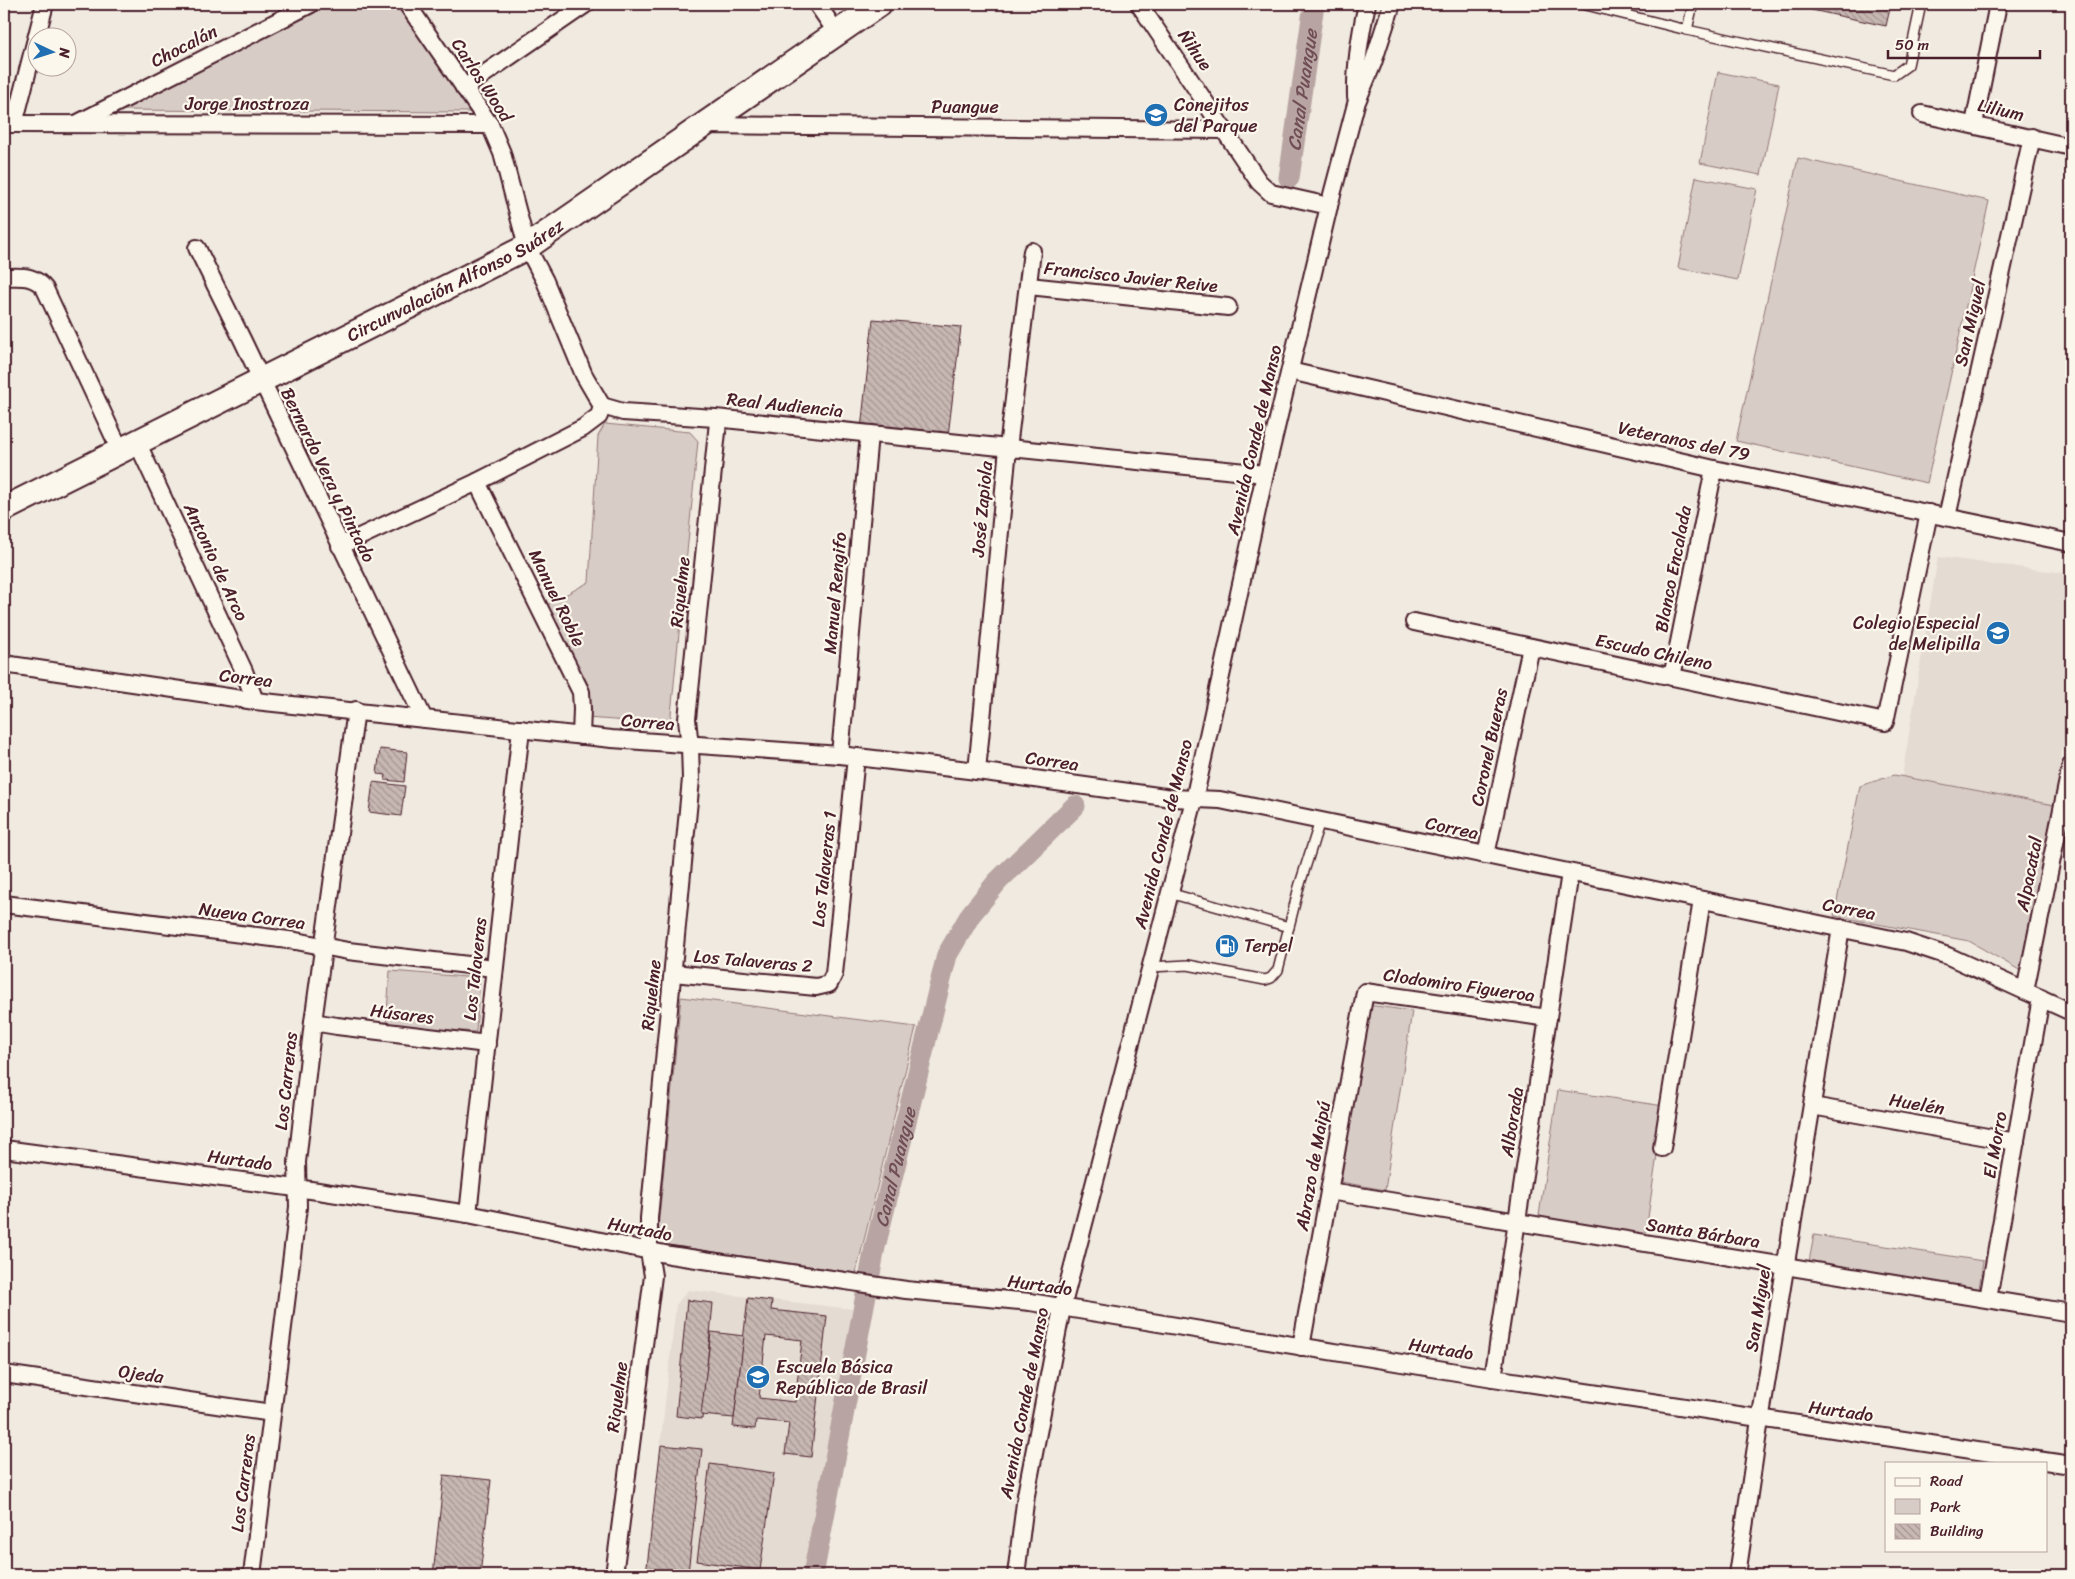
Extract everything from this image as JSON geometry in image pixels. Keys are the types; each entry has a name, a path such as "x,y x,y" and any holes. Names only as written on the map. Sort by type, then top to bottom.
{"street":[{"path":"9,124 45,4"},
{"name":"Chocalán","path":"76,124 311,4"},
{"name":"Carlos Wood","path":"406,4 490,125 502,154 527,247 545,281 584,375 602,406"},
{"path":"464,88 586,4"},
{"path":"817,4 837,33"},
{"name":"Circunvalación Alfonso Suárez","path":"4,509 527,247 879,4"},
{"name":"Ñihue","path":"1139,4 1226,130 1259,182 1271,192 1329,206"},
{"name":"Avenida Conde de Manso","path":"1356,104 1355,72 1367,4"},
{"name":"Avenida Conde de Manso","path":"1016,1575 1030,1467 1062,1308 1194,800 1265,474 1329,206 1356,104 1373,63 1392,4"},
{"path":"1974,124 1998,4"},
{"name":"Lilium","path":"1922,114 2071,147"},
{"name":"Jorge Inostroza","path":"9,124 490,125"},
{"name":"Puangue","path":"704,125 1226,130"},
{"name":"San Miguel","path":"1947,517 2032,138"},
{"name":"Bernardo Vera y Pintado","path":"197,248 424,719"},
{"name":"José Zapiola","path":"977,771 1008,448 1032,251"},
{"name":"Antonio de Arco","path":"4,277 30,277 45,289 129,446 244,671 255,700"},
{"name":"Francisco Javier Reive","path":"1029,286 1228,307"},
{"name":"Veteranos del 79","path":"1290,370 1714,468 2071,543"},
{"path":"340,546 477,482 583,428 598,416 602,406"},
{"name":"Real Audiencia","path":"602,406 623,412 715,418 1265,474"},
{"name":"Riquelme","path":"614,1575 653,1276 649,1251 649,1218 690,779 690,746 687,719 718,422 715,418"},
{"name":"Manuel Rengifo","path":"848,756 869,434"},
{"name":"Blanco Encalada","path":"1672,677 1714,468"},
{"name":"Manuel Roble","path":"477,482 581,692 581,736"},
{"name":"Escudo Chileno","path":"1414,622 1885,722 1929,513"},
{"name":"Coronel Bueras","path":"1486,855 1530,646"},
{"name":"Correa","path":"4,664 255,700 424,719 690,746 848,756 1194,800 1220,800 1906,942 1927,948 2071,1012"},
{"name":"Los Carreras","path":"252,1575 298,1207 297,1162 313,1022 356,710"},
{"name":"Los Talaveras","path":"468,1214 521,729"},
{"name":"Los Talaveras 1","path":"828,984 834,974 848,756"},
{"name":"Alpacatal","path":"2025,991 2071,765"},
{"name":"Alborada","path":"1493,1378 1570,873"},
{"path":"1662,1148 1702,900"},
{"name":"Nueva Correa","path":"4,904 324,946 348,951 494,968"},
{"name":"San Miguel","path":"1737,1575 1760,1419 1841,928"},
{"name":"Los Talaveras 2","path":"673,973 816,987 828,984"},
{"name":"Clodomiro Figueroa","path":"1365,992 1548,1018"},
{"name":"Abrazo de Maipú","path":"1301,1347 1365,992"},
{"name":"El Morro","path":"1988,1299 2041,998"},
{"name":"Húsares","path":"313,1022 487,1044"},
{"name":"Huelén","path":"1812,1106 2016,1142"},
{"name":"Hurtado","path":"4,1148 298,1188 468,1214 649,1251 906,1290 1030,1302 1493,1378 2071,1465"},
{"name":"Santa Bárbara","path":"1329,1191 2071,1313"},
{"name":"Ojeda","path":"4,1374 272,1413"}],"lane":[{"path":"1582,4 1687,30 1894,75 1908,65 1921,4"},
{"path":"1687,30 1693,4"},
{"path":"1150,967 1188,965 1265,980 1271,978 1278,970 1320,821"},
{"path":"1169,893 1289,926"}],"shaded area":[{"name":"Colegio Especial de Melipilla","path":"1938,557 2071,574 2071,693 2054,805 1902,777"},
{"name":"Escuela Básica República de Brasil","path":"688,1290 860,1310 811,1575 646,1575 676,1305"}],"green space":[{"path":"323,4 398,4 470,112 109,110"},
{"path":"1718,72 1779,84 1761,175 1700,163"},
{"path":"1798,158 1989,201 1927,483 1736,441"},
{"path":"1696,177 1757,189 1738,280 1678,268"},
{"path":"605,424 690,432 698,441 670,724 586,718 545,606 589,582 598,436"},
{"path":"1894,775 2054,805 2021,971 1969,941 1834,916 1860,786"},
{"path":"390,971 480,978 476,1032 386,1025"},
{"path":"681,997 916,1027 856,1273 668,1245 658,1228"},
{"path":"1368,1005 1412,1011 1385,1190 1341,1182"},
{"path":"1558,1090 1664,1106 1645,1238 1538,1222"},
{"path":"1814,1235 1983,1261 1979,1289 1809,1262"}],"building":[{"path":"1784,4 1891,4 1886,26"},
{"path":"873,319 961,327 948,436 861,429"},
{"path":"380,749 407,752 404,782 385,780 386,775 377,774"},
{"path":"373,782 405,786 401,816 369,812"},
{"path":"748,1298 772,1301 771,1310 827,1316 811,1457 785,1454 789,1423 756,1420 755,1429 733,1427","holes":["766,1336 802,1340 795,1402 759,1398"]},
{"path":"687,1300 713,1303 702,1419 676,1416"},
{"path":"711,1332 744,1336 734,1418 701,1415"},
{"path":"661,1445 702,1449 688,1573 709,1575 646,1575"},
{"path":"710,1464 774,1473 760,1570 697,1561"},
{"path":"444,1475 491,1480 480,1575 433,1575"}],"waterway":[{"name":"Canal Puangue","path":"1289,178 1314,4"},
{"name":"Canal Puangue","path":"813,1575 875,1247 947,955 971,914 998,881 1075,806"}],"place":[{"name":"Conejitos del Parque","path":"1156,115"},
{"name":"Colegio Especial de Melipilla","path":"1998,633"},
{"name":"Terpel","path":"1227,946"},
{"name":"Escuela Básica República de Brasil","path":"758,1377"}]}
